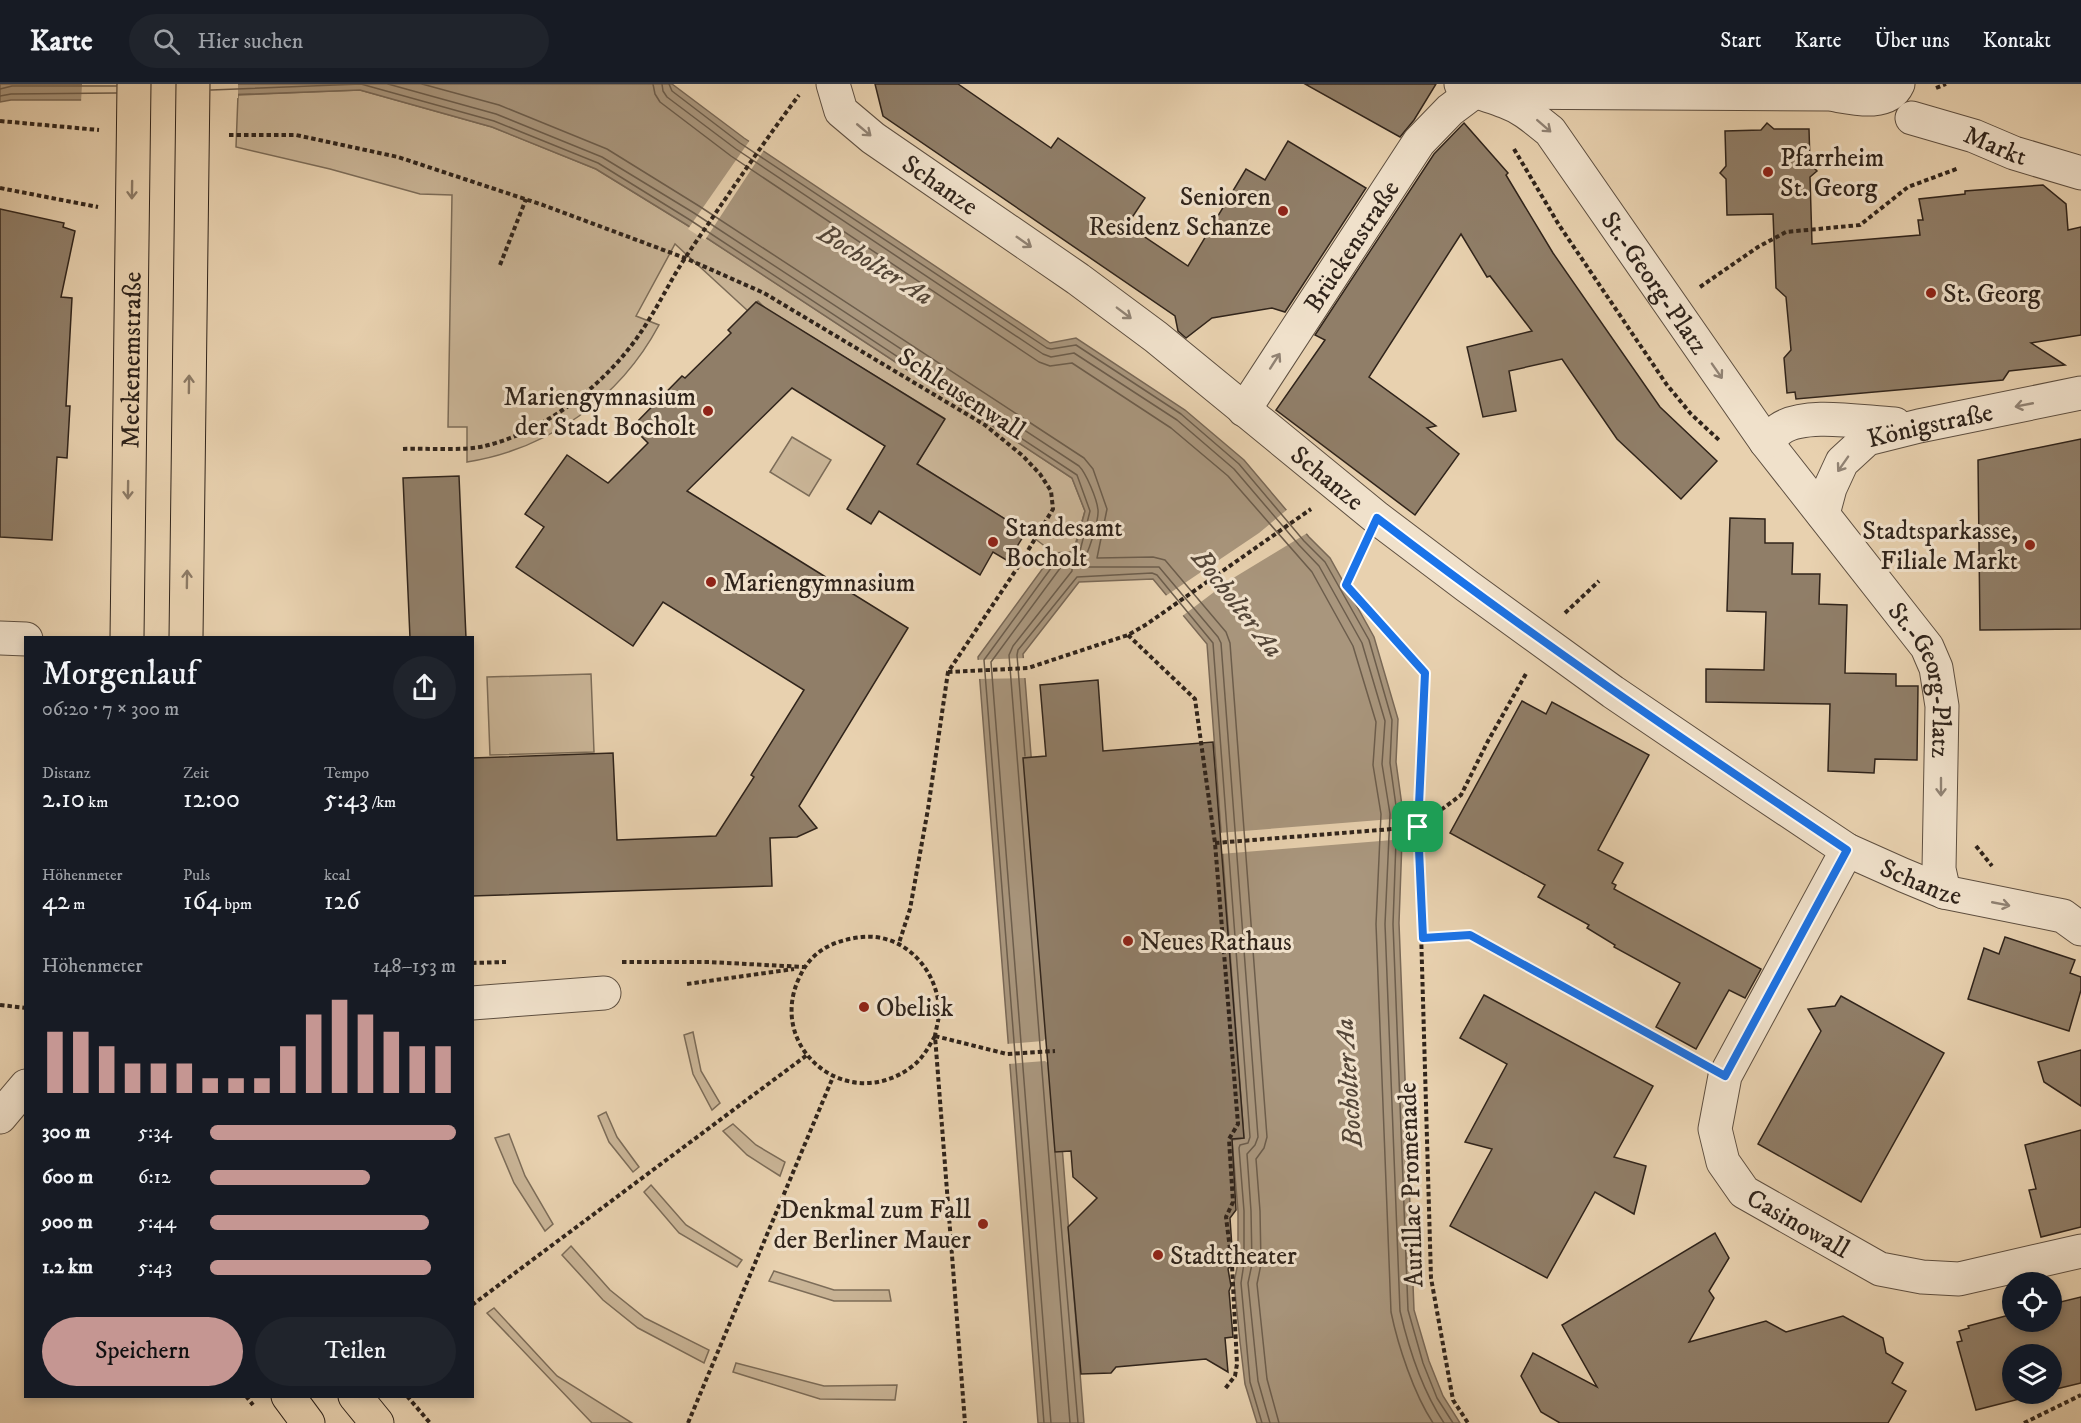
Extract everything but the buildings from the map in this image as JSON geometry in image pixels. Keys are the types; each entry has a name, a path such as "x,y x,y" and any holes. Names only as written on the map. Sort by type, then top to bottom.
{"main road":[{"name":"Meckenemstraße","path":"127,636 134,84"},
{"path":"186,636 193,84"},
{"path":"289,1398 308,1423"},
{"path":"357,1398 377,1423"}],"street":[{"name":"Schanze","path":"832,84 841,111 873,138 1077,279 1156,337 1377,518 1613,692 1847,850 1944,892 2063,916 2081,929"},
{"path":"1467,88 1829,94 1879,99 1895,91 1898,84"},
{"name":"Brückenstraße","path":"1244,410 1419,142 1450,110 1467,88"},
{"name":"St.-Georg-Platz","path":"1467,88 1505,101 1527,112 1550,131 1766,442 1927,647 1936,668 1942,706 1940,869 1944,892"},
{"name":"Markt","path":"1912,118 1974,136 2014,153 2081,173"},
{"name":"Königstraße","path":"1823,514 1830,488 1842,462 1867,439 2081,393"},
{"path":"1766,442 1780,428 1800,421 1827,420 1919,426"},
{"path":"0,638 24,639"},
{"name":"Casinowall","path":"1847,850 1725,1076 1714,1129 1723,1162 1744,1192 1880,1269 1922,1277 1959,1279 2081,1251"},
{"path":"474,1003 604,993"},
{"path":"0,1117 24,1088"}],"path":[{"path":"403,449 482,446 504,440 549,419 585,393 615,365 643,330 685,258 760,147 801,93"},
{"path":"0,121 99,131"},
{"name":"Schleusenwall","path":"229,135 296,135 398,157 526,199 685,258 764,293 985,425 1023,456 1040,474 1051,491 1053,509 948,672"},
{"path":"1510,142 1559,225 1667,385 1691,414 1725,447"},
{"path":"1671,307 1758,247 1786,232 1860,225 1908,187 1962,167"},
{"path":"0,188 98,207"},
{"path":"500,265 526,199"},
{"path":"899,943 910,909 928,809 948,672 1029,668 1128,635 1305,514"},
{"name":"Aurillac Promenade","path":"1377,518 1346,585 1425,673 1418,827 1431,1278 1453,1400 1468,1423"},
{"path":"1217,843 1418,827 1461,795 1488,741 1545,641 1569,608 1599,581"},
{"path":"1128,635 1195,699 1217,843 1238,1124 1229,1139 1233,1202 1226,1217 1232,1265 1238,1364 1235,1376 1224,1390"},
{"path":"1423,938 1470,935 1725,1076"},
{"path":"935,1036 926,1053 912,1067 892,1079 872,1083 853,1083 833,1077 807,1055 794,1030 791,1008 794,987 804,967 819,951 843,939 873,936 899,943 916,956 931,975 940,1010 935,1036 965,1423"},
{"path":"474,963 508,962"},
{"path":"614,962 709,962 804,967"},
{"path":"687,984 804,967"},
{"path":"0,1005 24,1008"},
{"path":"935,1036 1007,1054 1055,1051"},
{"path":"474,1304 807,1055"},
{"path":"688,1423 833,1077"},
{"path":"2024,1423 2081,1395"},
{"path":"409,1398 430,1423"}],"shaded area":[{"path":"360,90 492,127 596,169 687,225 1072,478 1085,511 1073,552 1054,553 1026,532 917,464 944,418 784,320 781,324 758,301 748,311 675,244 636,316 659,325 643,351 624,375 603,397 554,432 497,455 467,462 467,427 448,427 452,195 420,194 330,169 236,147 238,95"},
{"path":"792,437 831,460 809,496 770,472"},
{"path":"591,674 594,752 490,755 487,677"},
{"path":"693,1032 701,1071 720,1103 712,1110 693,1074 684,1035"},
{"path":"606,1112 617,1137 639,1167 633,1172 609,1142 598,1116"},
{"path":"733,1124 756,1145 785,1162 780,1176 747,1155 723,1131"},
{"path":"509,1134 525,1176 553,1224 545,1231 514,1183 495,1138"},
{"path":"651,1185 686,1225 742,1260 737,1267 679,1233 644,1192"},
{"path":"571,1246 610,1290 645,1318 709,1350 704,1363 638,1328 603,1300 562,1255"},
{"path":"774,1271 834,1290 889,1290 891,1301 834,1301 769,1281"},
{"path":"494,1308 557,1376 632,1423 592,1423 487,1313"},
{"path":"736,1363 824,1386 897,1385 895,1400 820,1399 733,1372"}],"water":[{"name":"Bocholter Aa","path":"0,84 672,84 744,138 1050,343 1076,338 1185,410 1244,460 1309,537 1330,558 1374,637 1398,719 1396,762 1403,813 1399,923 1414,1310 1429,1361 1443,1396 1460,1423 1257,1423 1245,1384 1234,1282 1238,1263 1238,1211 1232,1140 1244,1138 1207,644 1153,579 1079,582 1023,654 1084,1423 1038,1423 978,657 1054,553 1074,552 1085,511 1072,478 687,225 596,169 492,127 360,90 0,102"}],"pier":[{"path":"82,84 238,84 238,98 81,103"},
{"path":"750,140 764,150 705,240 688,229"},
{"path":"1289,508 1309,532 1230,580 1181,617 1164,597 1259,533"},
{"path":"1026,658 1027,678 976,679 975,660"},
{"path":"1405,818 1405,839 1220,854 1218,833"},
{"path":"1048,1036 1054,1068 1045,1061 1008,1064 1006,1044 1043,1041"}],"place":[{"name":"Pfarrheim St. Georg","path":"1768,172"},
{"name":"Senioren Residenz Schanze","path":"1283,211"},
{"name":"St. Georg","path":"1931,293"},
{"name":"Mariengymnasium der Stadt Bocholt","path":"708,411"},
{"name":"Standesamt Bocholt","path":"993,542"},
{"name":"Stadtsparkasse, Filiale Markt","path":"2030,545"},
{"name":"Mariengymnasium","path":"711,582"},
{"name":"Neues Rathaus","path":"1128,941"},
{"name":"Obelisk","path":"864,1007"},
{"name":"Denkmal zum Fall der Berliner Mauer","path":"983,1224"},
{"name":"Stadttheater","path":"1158,1255"}],"route":[{"path":"1377,518 1613,692 1847,850 1725,1076 1470,935 1423,938 1418,827 1425,673 1346,585 1377,518"}]}
